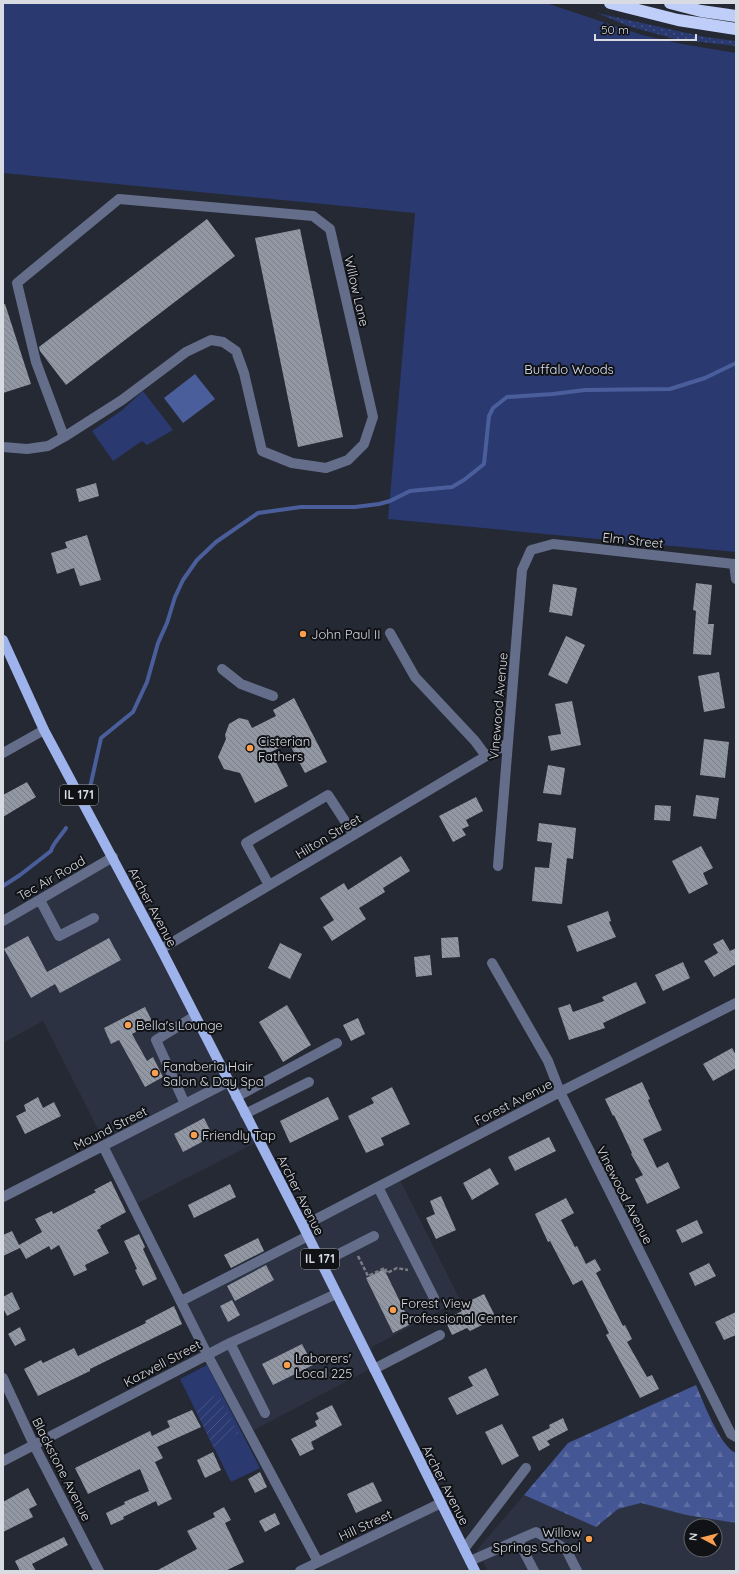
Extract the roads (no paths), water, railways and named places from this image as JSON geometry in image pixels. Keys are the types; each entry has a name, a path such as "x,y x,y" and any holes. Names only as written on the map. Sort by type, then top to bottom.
{"highway":[{"path":"610,3 678,20 736,29"},
{"path":"670,3 701,11 736,16"}],"main road":[{"name":"Archer Avenue","path":"3,640 44,730 113,857 303,1226 475,1571"}],"street":[{"name":"Willow Lane","path":"3,447 27,449 48,446 122,400 186,352 211,340 223,342 236,351 244,373 262,451 292,463 326,468 348,460 364,444 373,417 330,228 313,216 119,199 17,283 36,362 64,436"},
{"name":"Elm Street","path":"531,550 553,544 734,564 736,579"},
{"name":"Vinewood Avenue","path":"498,866 522,570 531,550"},
{"path":"390,633 415,677 475,741 486,756"},
{"path":"222,670 230,674 241,684 273,696"},
{"path":"3,752 44,730"},
{"name":"Hilton Street","path":"161,949 508,743"},
{"path":"269,885 246,843 328,795 354,835"},
{"name":"Tec Air Road","path":"3,921 113,857"},
{"path":"40,900 59,936 94,918"},
{"name":"Vinewood Avenue","path":"492,963 548,1061 560,1092 731,1434 736,1437"},
{"name":"Forest Avenue","path":"303,1226 560,1092 736,1003"},
{"path":"184,1104 156,1040 195,1016"},
{"path":"236,1097 337,1043"},
{"name":"Mound Street","path":"3,1197 228,1082"},
{"path":"245,1114 308,1082"},
{"path":"103,1146 180,1301 318,1562"},
{"path":"378,1187 434,1298"},
{"path":"180,1301 308,1236"},
{"path":"321,1263 374,1236"},
{"name":"Kazwell Street","path":"3,1460 230,1342 336,1294"},
{"path":"374,1369 440,1335"},
{"path":"230,1342 265,1413"},
{"name":"Blackstone Avenue","path":"3,1378 34,1445 99,1571"},
{"path":"464,1549 526,1468"},
{"name":"Hill Street","path":"300,1571 441,1503"},
{"path":"470,1561 536,1532 566,1549 577,1571"},
{"path":"518,1540 534,1571"}],"waterway":[{"path":"89,792 101,738 133,712 147,682 158,643 183,580 197,560 216,542 258,513 301,507 355,507 379,504 390,501 410,491 452,487 464,480 484,464 489,416 493,408 507,397 585,390 670,389 705,378 736,363"},
{"path":"3,886 51,851 53,845 66,828"}],"place":[{"name":"John Paul II","path":"303,634"},
{"name":"Cisterian Fathers","path":"250,748"},
{"name":"Bella's Lounge","path":"128,1025"},
{"name":"Fanaberia Hair Salon & Day Spa","path":"155,1073"},
{"name":"Friendly Tap","path":"194,1135"},
{"name":"Forest View Professional Center","path":"393,1310"},
{"name":"Laborers' Local 225","path":"287,1365"},
{"name":"Willow Springs School","path":"589,1539"}],"park label":[{"name":"Buffalo Woods","path":"569,369"}]}
